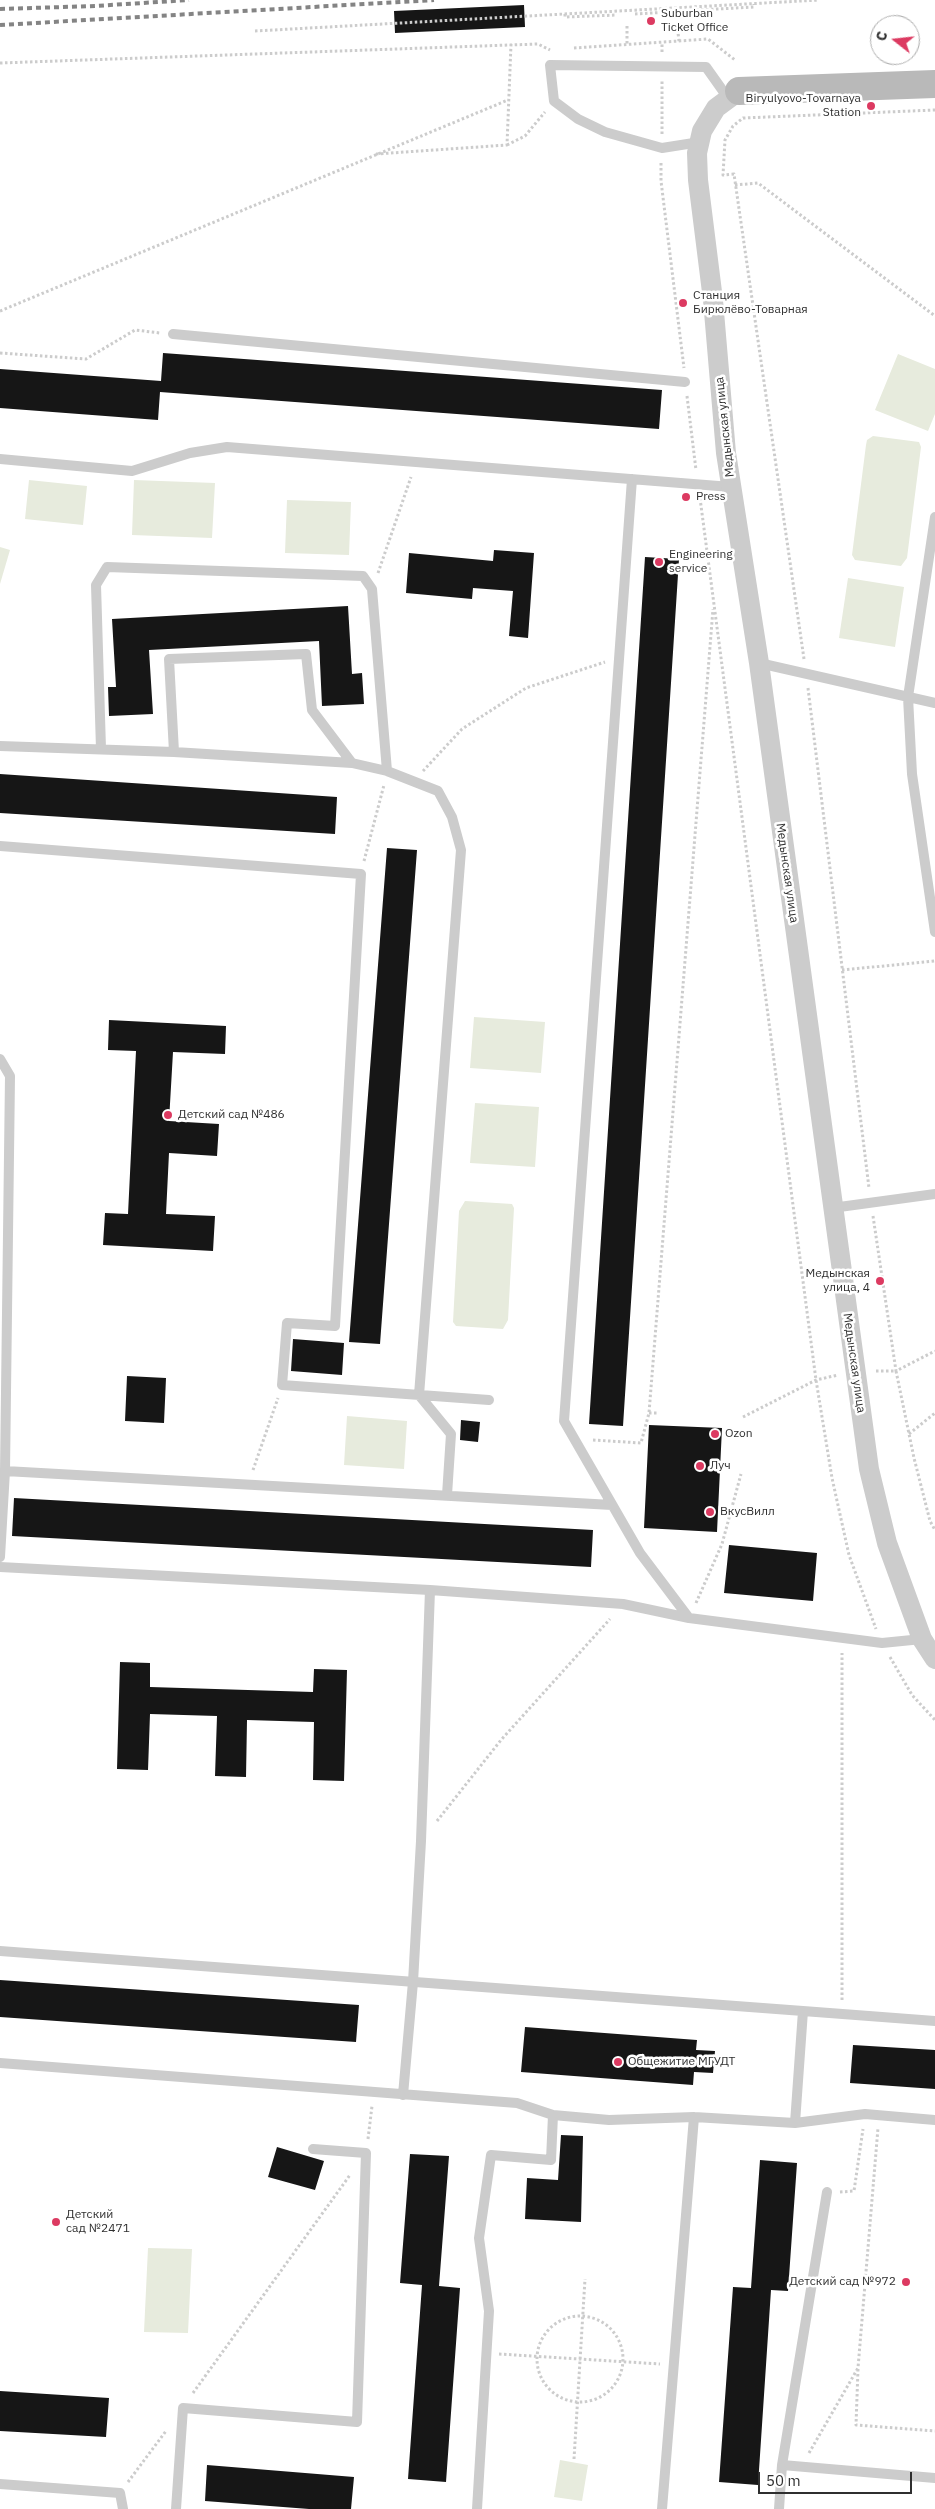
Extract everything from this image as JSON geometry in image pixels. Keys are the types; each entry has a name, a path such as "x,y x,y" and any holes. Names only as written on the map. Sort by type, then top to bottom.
{"street":[{"path":"734,94 935,84"},
{"name":"Медынская улица","path":"734,94 716,108 702,131 697,153 698,180 713,300 726,453 759,663 869,1468 887,1543 922,1639 935,1659"}],"lane":[{"path":"700,142 662,148 605,132 578,119 554,101 550,65 706,67 734,94"},
{"path":"173,334 685,382"},
{"path":"0,459 132,471 190,453 227,447 731,487"},
{"path":"632,479 564,1421 640,1553 690,1618"},
{"path":"935,517 908,697 912,774 935,932"},
{"path":"101,749 96,585 107,567 363,576 372,589 387,771"},
{"path":"174,752 169,659 306,654 312,710 352,763"},
{"path":"759,663 935,703"},
{"path":"0,746 174,752 352,763 387,771 438,792 452,817 461,850 419,1395 451,1434 447,1495"},
{"path":"0,846 361,874 334,1326 287,1323 282,1385 489,1400"},
{"path":"0,1059 10,1076 0,1557"},
{"path":"832,1208 935,1194"},
{"path":"3,1472 612,1504"},
{"path":"0,1567 430,1590 623,1604 690,1618 882,1643 922,1639"},
{"path":"404,2095 421,1841 430,1590"},
{"path":"0,1951 935,2020"},
{"path":"795,2123 803,2011"},
{"path":"0,2063 518,2103 553,2115 609,2120 694,2117 795,2123 865,2114 935,2120"},
{"path":"477,2509 489,2311 479,2238 491,2155 551,2160 553,2115"},
{"path":"662,2509 694,2117"},
{"path":"176,2509 182,2408 357,2422 366,2153 313,2149"},
{"path":"779,2509 782,2465 827,2192"},
{"path":"782,2465 935,2478"},
{"path":"0,2484 120,2493 123,2509"}],"path":[{"path":"255,31 820,0"},
{"path":"681,11 754,7 754,4"},
{"path":"635,14 668,12"},
{"path":"565,14 565,17 617,14"},
{"path":"677,24 679,41"},
{"path":"627,26 627,44"},
{"path":"570,49 708,39 734,60"},
{"path":"662,42 661,181 698,484 816,1380 832,1478 849,1556 882,1643 912,1695 935,1720"},
{"path":"507,145 511,44"},
{"path":"0,63 511,44 538,44 550,50 560,49"},
{"path":"0,311 508,100"},
{"path":"373,155 507,145 525,136 554,101"},
{"path":"935,110 743,118 733,126 724,140 723,175 734,174 736,185 806,674 870,1203 896,1371 930,1521 935,1530"},
{"path":"736,185 758,182 935,316"},
{"path":"0,354 86,359 135,330 173,334"},
{"path":"372,589 411,475"},
{"path":"574,1439 641,1443 648,1413 714,601"},
{"path":"414,781 462,729 526,688 619,658"},
{"path":"361,874 387,771"},
{"path":"842,970 935,961"},
{"path":"855,1372 896,1371 935,1351"},
{"path":"743,1417 816,1380"},
{"path":"249,1484 282,1385"},
{"path":"648,1413 658,1413"},
{"path":"909,1434 935,1413"},
{"path":"690,1618 722,1544 741,1474"},
{"path":"421,1841 501,1740 623,1604"},
{"path":"842,1638 842,2014"},
{"path":"120,2493 366,2153 374,2093"},
{"path":"827,2192 854,2191 865,2114"},
{"path":"879,2115 858,2368 856,2425 935,2431"},
{"path":"574,2459 584,2279"},
{"path":"582,2316 599,2320 613,2330 621,2345 624,2362 619,2378 609,2392 594,2401 577,2403 561,2398 548,2388 539,2373 537,2357 541,2340 551,2327 566,2318 582,2316"},
{"path":"486,2354 674,2365"},
{"path":"801,2466 858,2368"}],"shaded area":[{"path":"898,354 935,369 935,414 928,431 875,410"},
{"path":"873,436 919,442 921,447 907,558 901,566 855,560 852,555 866,445 867,440"},
{"path":"29,480 87,486 83,525 25,519"},
{"path":"134,480 215,483 212,538 132,535"},
{"path":"287,500 351,502 349,555 285,553"},
{"path":"0,547 10,550 0,584"},
{"path":"848,578 904,587 895,647 839,638"},
{"path":"474,1017 545,1022 541,1073 470,1068"},
{"path":"475,1103 539,1107 535,1167 470,1163"},
{"path":"465,1201 512,1204 514,1208 508,1320 503,1329 456,1326 453,1322 459,1211"},
{"path":"347,1416 407,1421 404,1469 344,1465"},
{"path":"148,2248 192,2249 188,2333 144,2332"},
{"path":"560,2460 588,2465 582,2501 554,2497"}],"building":[{"path":"524,5 525,27 395,33 394,11"},
{"path":"163,353 662,390 659,429 160,392 158,420 0,408 0,369 161,381"},
{"path":"494,550 534,553 528,638 509,636 513,591 473,588 472,599 406,593 409,553 493,561"},
{"path":"645,557 679,559 623,1426 589,1424"},
{"path":"348,606 352,674 362,673 364,704 322,706 319,641 149,650 153,714 109,716 108,687 116,687 112,619"},
{"path":"0,774 337,797 335,834 0,813"},
{"path":"387,848 417,850 380,1344 349,1342"},
{"name":"Детский сад №486","path":"109,1020 226,1026 225,1054 173,1052 169,1121 219,1124 217,1156 169,1153 166,1214 215,1216 213,1251 103,1245 105,1213 128,1214 136,1051 108,1050"},
{"path":"293,1339 344,1343 342,1375 291,1371"},
{"path":"127,1376 166,1378 164,1423 125,1421"},
{"path":"461,1420 480,1422 478,1442 460,1440"},
{"path":"649,1425 722,1428 717,1532 644,1528"},
{"path":"14,1498 593,1530 591,1567 12,1536"},
{"path":"729,1545 817,1553 813,1601 724,1593"},
{"path":"120,1662 150,1663 150,1687 313,1692 314,1669 347,1670 344,1781 313,1780 314,1722 247,1720 246,1777 215,1776 217,1716 150,1714 148,1770 117,1769"},
{"path":"0,1980 359,2005 356,2042 0,2017"},
{"name":"Общежитие МГУДТ","path":"525,2027 697,2040 696,2050 715,2051 713,2073 694,2072 693,2085 521,2072"},
{"path":"853,2045 935,2050 935,2089 850,2083"},
{"path":"561,2135 583,2136 581,2222 525,2219 527,2178 558,2180"},
{"path":"277,2147 324,2161 315,2190 268,2177"},
{"path":"410,2154 449,2156 439,2286 460,2288 446,2482 408,2479 422,2285 400,2283"},
{"path":"760,2160 797,2163 788,2291 771,2290 758,2485 719,2482 733,2287 751,2288"},
{"path":"0,2391 109,2398 106,2437 0,2431"},
{"path":"207,2465 354,2477 351,2509 309,2509 205,2501"}],"railway":[{"path":"0,9 95,6 189,0"},
{"path":"0,25 434,0"}],"place":[{"name":"Suburban Ticket Office","path":"651,21"},
{"name":"Biryulyovo-Tovarnaya Station","path":"871,106"},
{"name":"Станция Бирюлёво-Товарная","path":"683,303"},
{"name":"Press","path":"686,497"},
{"name":"Engineering service","path":"659,562"},
{"name":"Детский сад №486","path":"168,1115"},
{"name":"Медынская улица, 4","path":"880,1281"},
{"name":"Ozon","path":"715,1434"},
{"name":"Луч","path":"700,1466"},
{"name":"ВкусВилл","path":"710,1512"},
{"name":"Общежитие МГУДТ","path":"618,2062"},
{"name":"Детский сад №2471","path":"56,2222"},
{"name":"Детский сад №972","path":"906,2282"}]}
